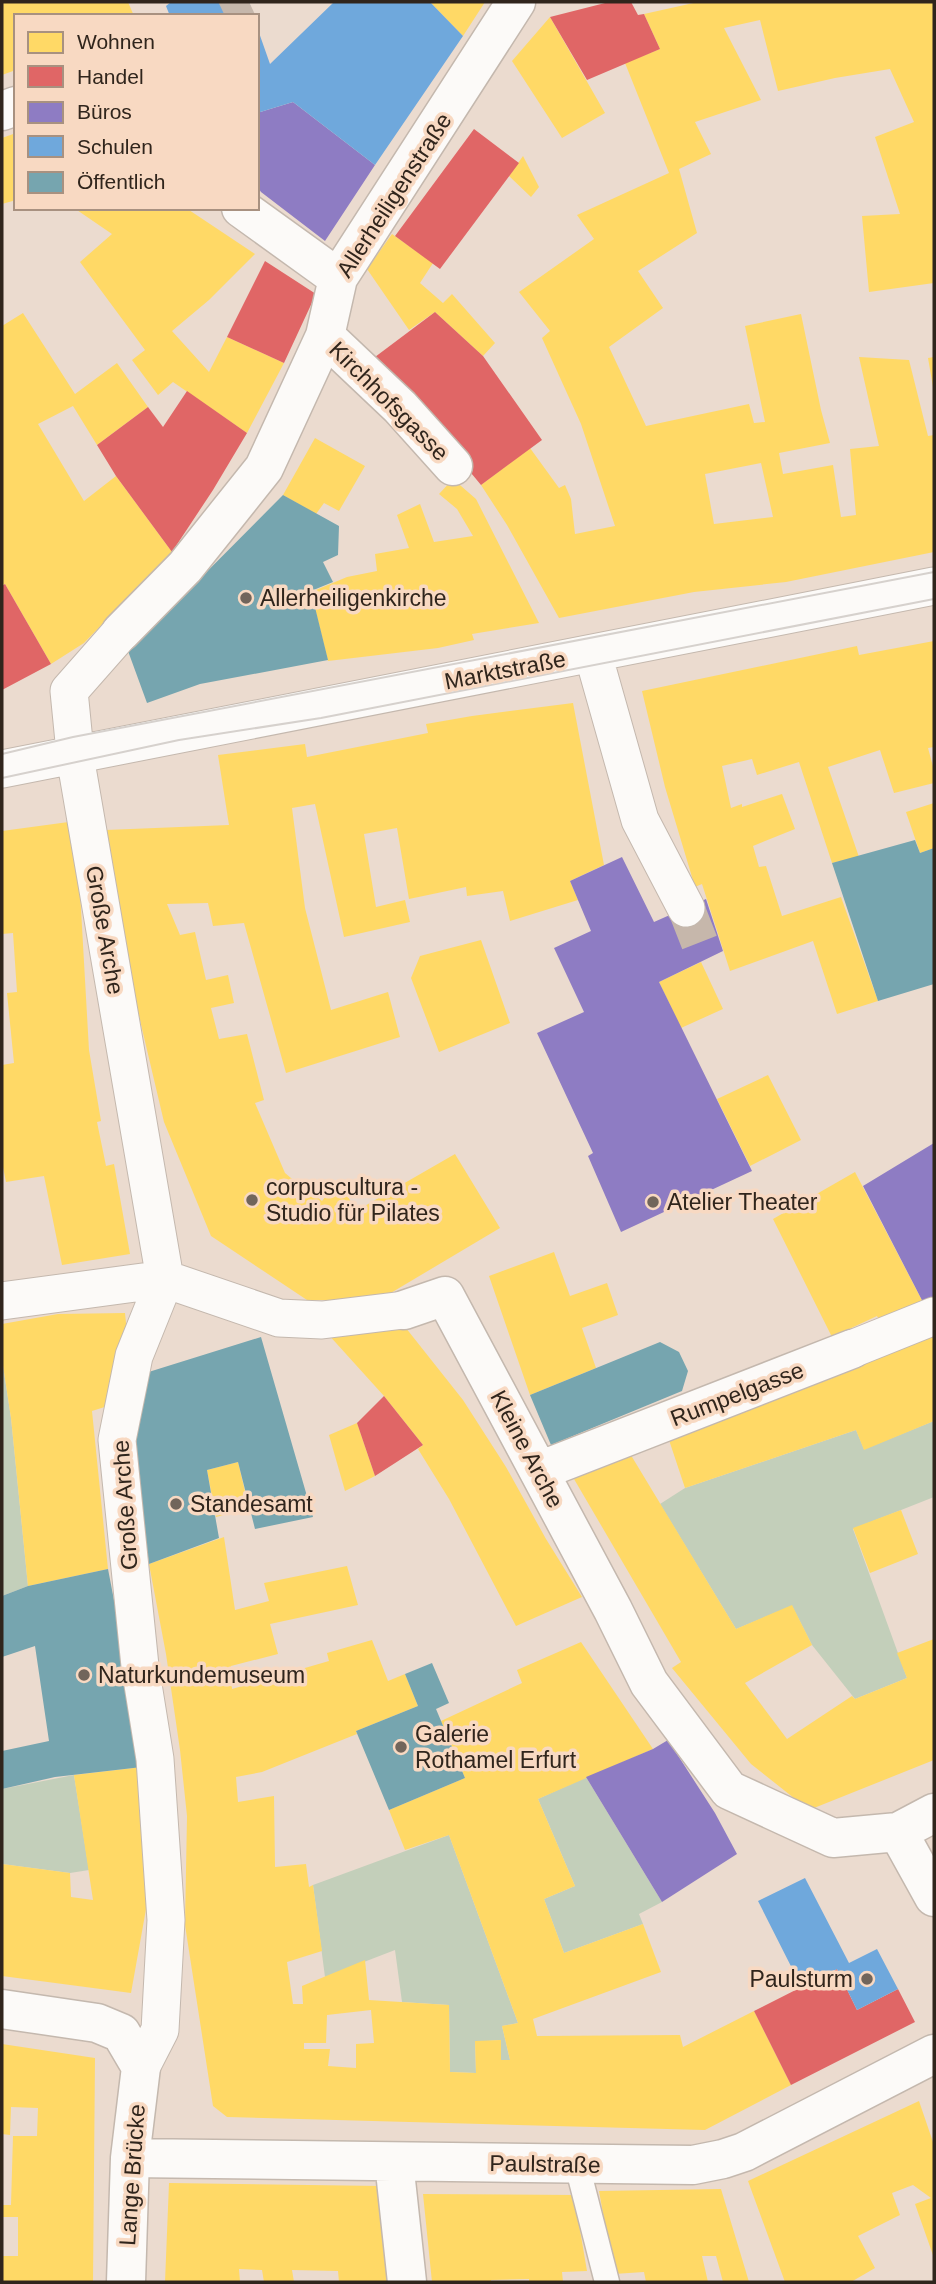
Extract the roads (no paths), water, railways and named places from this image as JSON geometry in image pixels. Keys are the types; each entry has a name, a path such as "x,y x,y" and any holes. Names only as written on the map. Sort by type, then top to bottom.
{"street":[{"name":"Allerheiligenstraße","path":"121,632 186,566 264,468 325,336 338,278 516,2"},
{"path":"245,210 338,278"},
{"name":"Kirchhofsgasse","path":"325,336 400,407 453,466"},
{"name":"Marktstraße","path":"2,769 594,659 934,586"},
{"path":"75,755 69,691 121,632"},
{"name":"Marktstraße","path":"594,659 640,820 686,908"},
{"name":"Große Arche","path":"75,755 165,1279 134,1356 117,1440 134,1667 155,1759 166,1920 160,2030 141,2067"},
{"path":"2,1301 165,1279"},
{"name":"Kleine Arche","path":"165,1279 279,1318 322,1320 404,1310 445,1296 649,1683 729,1790 833,1838 898,1832"},
{"name":"Rumpelgasse","path":"539,1471 934,1316"},
{"path":"934,1813 898,1832 934,1897"},
{"path":"2,2010 97,2023 121,2033 141,2067"},
{"name":"Paulstraße","path":"130,2158 693,2165 744,2152 934,2054"},
{"name":"Lange Brücke","path":"126,2282 130,2158 141,2067"},
{"path":"394,2162 408,2282"}],"lane":[{"path":"578,2165 607,2282"}],"tunnel":[{"path":"229,14 250,4"},
{"path":"686,908 706,959"}],"tram line":[{"path":"2,754 73,737 934,572"},
{"path":"2,778 179,740 321,718 934,599"}],"place":[{"name":"Allerheiligenkirche","path":"246,598"},
{"name":"corpuscultura - Studio für Pilates","path":"252,1200"},
{"name":"Atelier Theater","path":"653,1202"},
{"name":"Standesamt","path":"176,1504"},
{"name":"Naturkundemuseum","path":"84,1675"},
{"name":"Galerie Rothamel Erfurt","path":"401,1747"},
{"name":"Paulsturm","path":"867,1979"}]}
